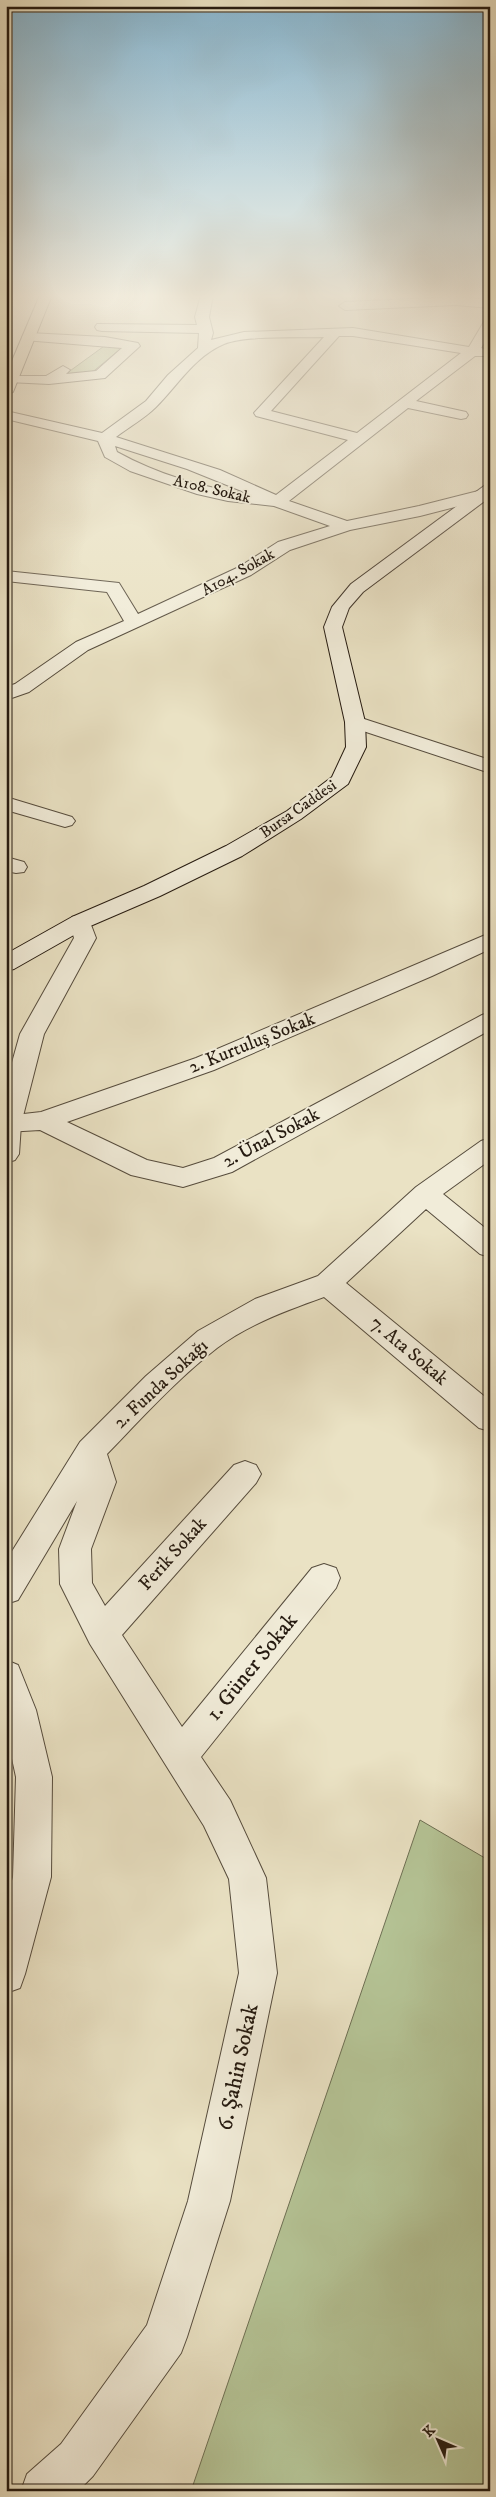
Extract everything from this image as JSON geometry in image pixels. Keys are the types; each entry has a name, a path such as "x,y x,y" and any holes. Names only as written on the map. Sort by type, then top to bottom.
{"street":[{"path":"6,415 105,438 141,412"},
{"path":"262,412 261,413 358,438"},
{"path":"277,502 392,412"},
{"path":"444,412 461,415"},
{"name":"A108. Sokak","path":"105,438 110,454 135,468 197,489 228,496 277,502 346,526"},
{"name":"A104. Sokak","path":"6,694 22,688 82,646 245,571 284,546 346,526 420,511 489,492"},
{"name":"Bursa Caddesi","path":"6,964 80,922 152,891 234,851 294,815 341,780 356,747 355,722 333,627 341,607 357,588 489,492"},
{"path":"6,576 113,587 134,622"},
{"path":"355,722 490,767"},
{"path":"6,803 65,822"},
{"path":"6,1154 8,1124 32,1034 85,938 80,922"},
{"name":"2. Kurtuluş Sokak","path":"8,1124 43,1121 205,1064 424,971 490,940"},
{"name":"2. Ünal Sokak","path":"43,1121 140,1168 183,1178 223,1165 490,1020"},
{"name":"2. Funda Sokağı","path":"6,1590 91,1452 156,1384 208,1339 265,1307 328,1284 425,1194 490,1147"},
{"path":"425,1194 490,1247"},
{"name":"7. Ata Sokak","path":"328,1284 490,1418"},
{"name":"6. Şahin Sokak","path":"44,2491 77,2460 165,2337 209,2201 258,1973 247,1878 217,1813 102,1633 76,1584 75,1549 100,1482 91,1452"},
{"name":"Ferik Sokak","path":"102,1633 245,1474"},
{"name":"1. Güner Sokak","path":"180,1756 324,1578"},
{"path":"6,1676 19,1710 34,1778 32,1877 6,1974"}],"green space":[{"path":"420,1820 490,1861 490,2491 191,2491"}]}
